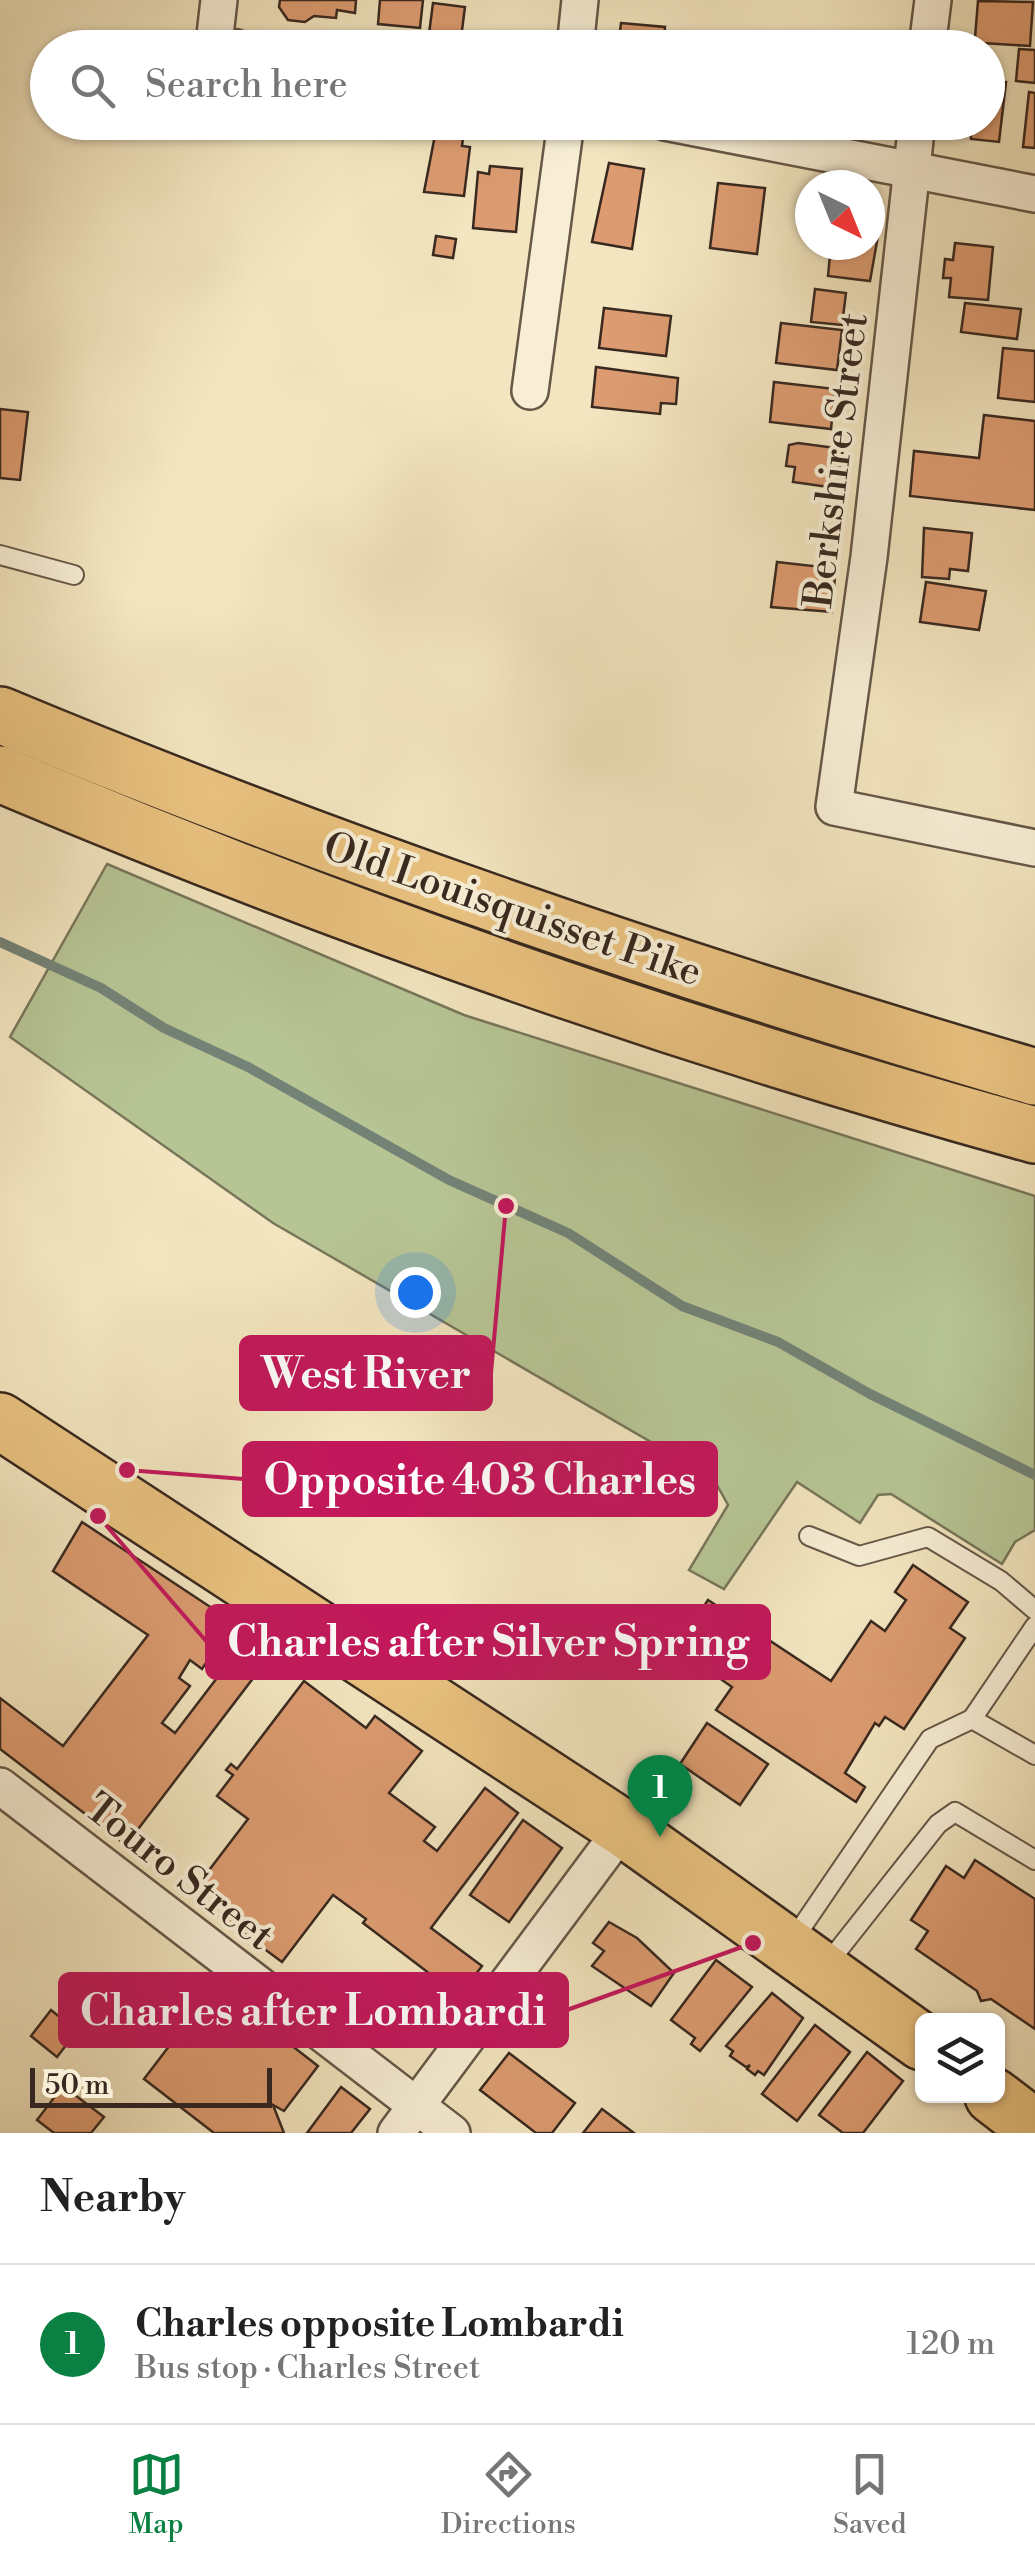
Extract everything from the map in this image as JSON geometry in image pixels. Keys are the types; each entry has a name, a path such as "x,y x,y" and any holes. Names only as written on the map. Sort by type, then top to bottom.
{"main road":[{"name":"Old Louisquisset Pike","path":"0,715 278,826 608,944 1035,1077"},
{"name":"Old Louisquisset Pike","path":"0,774 275,883 494,963 790,1062 1035,1135"},
{"path":"0,1421 623,1828 915,2037"},
{"path":"1002,2103 1035,2128"}],"street":[{"path":"219,0 223,30"},
{"path":"577,30 580,0"},
{"path":"929,30 933,0"},
{"path":"530,391 564,140"},
{"path":"764,140 1035,194"},
{"name":"Berkshire Street","path":"915,140 869,557 834,808 1035,848"},
{"name":"Touro Street","path":"0,1786 406,2120 452,2133"},
{"path":"406,2120 623,1828"}],"lane":[{"path":"0,556 74,575"},
{"path":"809,1536 859,1556 928,1536 1001,1581 1035,1610"},
{"path":"807,1956 930,1740 972,1718 1035,1626"},
{"path":"972,1718 1035,1754"},
{"path":"807,1956 938,1824 956,1812 1035,1860"}],"green space":[{"path":"107,864 464,1015 1035,1196 1035,1530 1015,1542 1002,1564 891,1494 878,1495 860,1523 797,1482 724,1589 689,1570 728,1505 713,1478 273,1223 10,1037"}],"building":[{"path":"280,0 356,0 355,13 337,10 336,18 288,20 279,7"},
{"path":"380,0 423,0 420,28 378,24"},
{"path":"978,1 1033,2 1030,46 1005,44 1005,30 976,30"},
{"path":"433,3 465,7 462,30 430,30"},
{"path":"621,23 665,27 665,30 620,30"},
{"path":"1019,49 1035,50 1035,83 1016,81"},
{"path":"1029,92 1035,93 1035,148 1023,147"},
{"path":"434,140 463,140 462,146 470,147 464,196 424,192"},
{"path":"609,163 644,169 632,249 592,242"},
{"path":"490,166 522,169 516,232 473,228 478,172 489,174"},
{"path":"718,183 765,188 757,254 710,248"},
{"path":"436,236 456,239 453,258 433,255"},
{"path":"955,243 993,247 988,300 949,297 951,278 943,278 945,259 953,260"},
{"path":"830,260 874,260 870,281 828,276"},
{"path":"815,289 846,293 842,325 811,322"},
{"path":"965,303 1021,309 1017,339 961,332"},
{"path":"604,308 671,316 666,356 599,348"},
{"path":"781,323 842,330 837,370 776,363"},
{"path":"1003,348 1035,351 1035,402 998,398"},
{"path":"596,367 678,378 676,404 661,403 660,414 592,407"},
{"path":"774,382 835,389 831,429 770,422"},
{"path":"0,409 28,412 20,480 0,478"},
{"path":"984,415 1035,421 1035,510 910,496 914,451 979,458"},
{"path":"789,445 843,449 836,488 793,482 795,467 786,466"},
{"path":"924,528 972,533 968,571 950,569 949,579 922,577"},
{"path":"777,562 822,567 821,573 835,576 832,612 771,607"},
{"path":"926,582 986,591 979,630 920,622"},
{"path":"82,1522 233,1622 202,1669 190,1660 179,1678 190,1686 162,1723 175,1733 249,1636 273,1652 126,1845 0,1749 0,1698 63,1746 148,1635 53,1571"},
{"path":"913,1565 968,1602 950,1628 965,1638 904,1729 885,1717 879,1726 875,1723 845,1773 865,1787 856,1802 716,1710 732,1687 722,1680 733,1664 713,1651 698,1672 672,1655 708,1600 831,1681 871,1621 885,1631 906,1600 895,1592"},
{"path":"304,1681 366,1728 375,1716 422,1751 389,1793 435,1827 424,1841 437,1851 485,1788 518,1813 431,1928 482,1966 459,1996 363,1923 366,1919 333,1895 282,1962 220,1916 229,1904 200,1882 248,1819 217,1796 233,1775 226,1770 231,1764 237,1769"},
{"path":"707,1723 768,1764 740,1805 680,1764"},
{"path":"523,1820 562,1848 509,1922 470,1895"},
{"path":"975,1860 1035,1899 1035,2029 991,1999 981,2001 977,1991 916,1949 928,1931 911,1920 946,1866 964,1878"},
{"path":"609,1922 637,1938 674,1973 651,2006 592,1966 604,1951 593,1943"},
{"path":"716,1960 752,1987 700,2051 691,2044 695,2038 671,2020"},
{"path":"215,1986 318,2066 284,2111 273,2105 284,2133 214,2133 144,2079"},
{"path":"772,1993 803,2018 764,2075 758,2071 755,2075 747,2069 750,2065 746,2067 730,2056 733,2051 726,2046"},
{"path":"51,2010 77,2031 57,2057 31,2036"},
{"path":"815,2025 850,2052 797,2121 762,2094"},
{"path":"867,2052 903,2081 863,2133 843,2133 819,2115"},
{"path":"509,2053 575,2103 552,2133 536,2133 480,2090"},
{"path":"63,2086 104,2117 91,2133 54,2133 37,2120"},
{"path":"341,2087 370,2109 351,2133 307,2133"},
{"path":"602,2109 634,2133 583,2133"}],"waterway":[{"path":"0,942 101,988 164,1028 248,1067 449,1180 568,1233 682,1306 778,1342 870,1394 1035,1475"}],"place":[{"name":"West River","path":"506,1206"},
{"name":"Opposite 403 Charles","path":"127,1470"},
{"name":"Charles after Silver Spring","path":"98,1516"},
{"name":"Charles opposite Lombardi","path":"660,1837"},
{"name":"Charles after Lombardi","path":"753,1943"}]}
